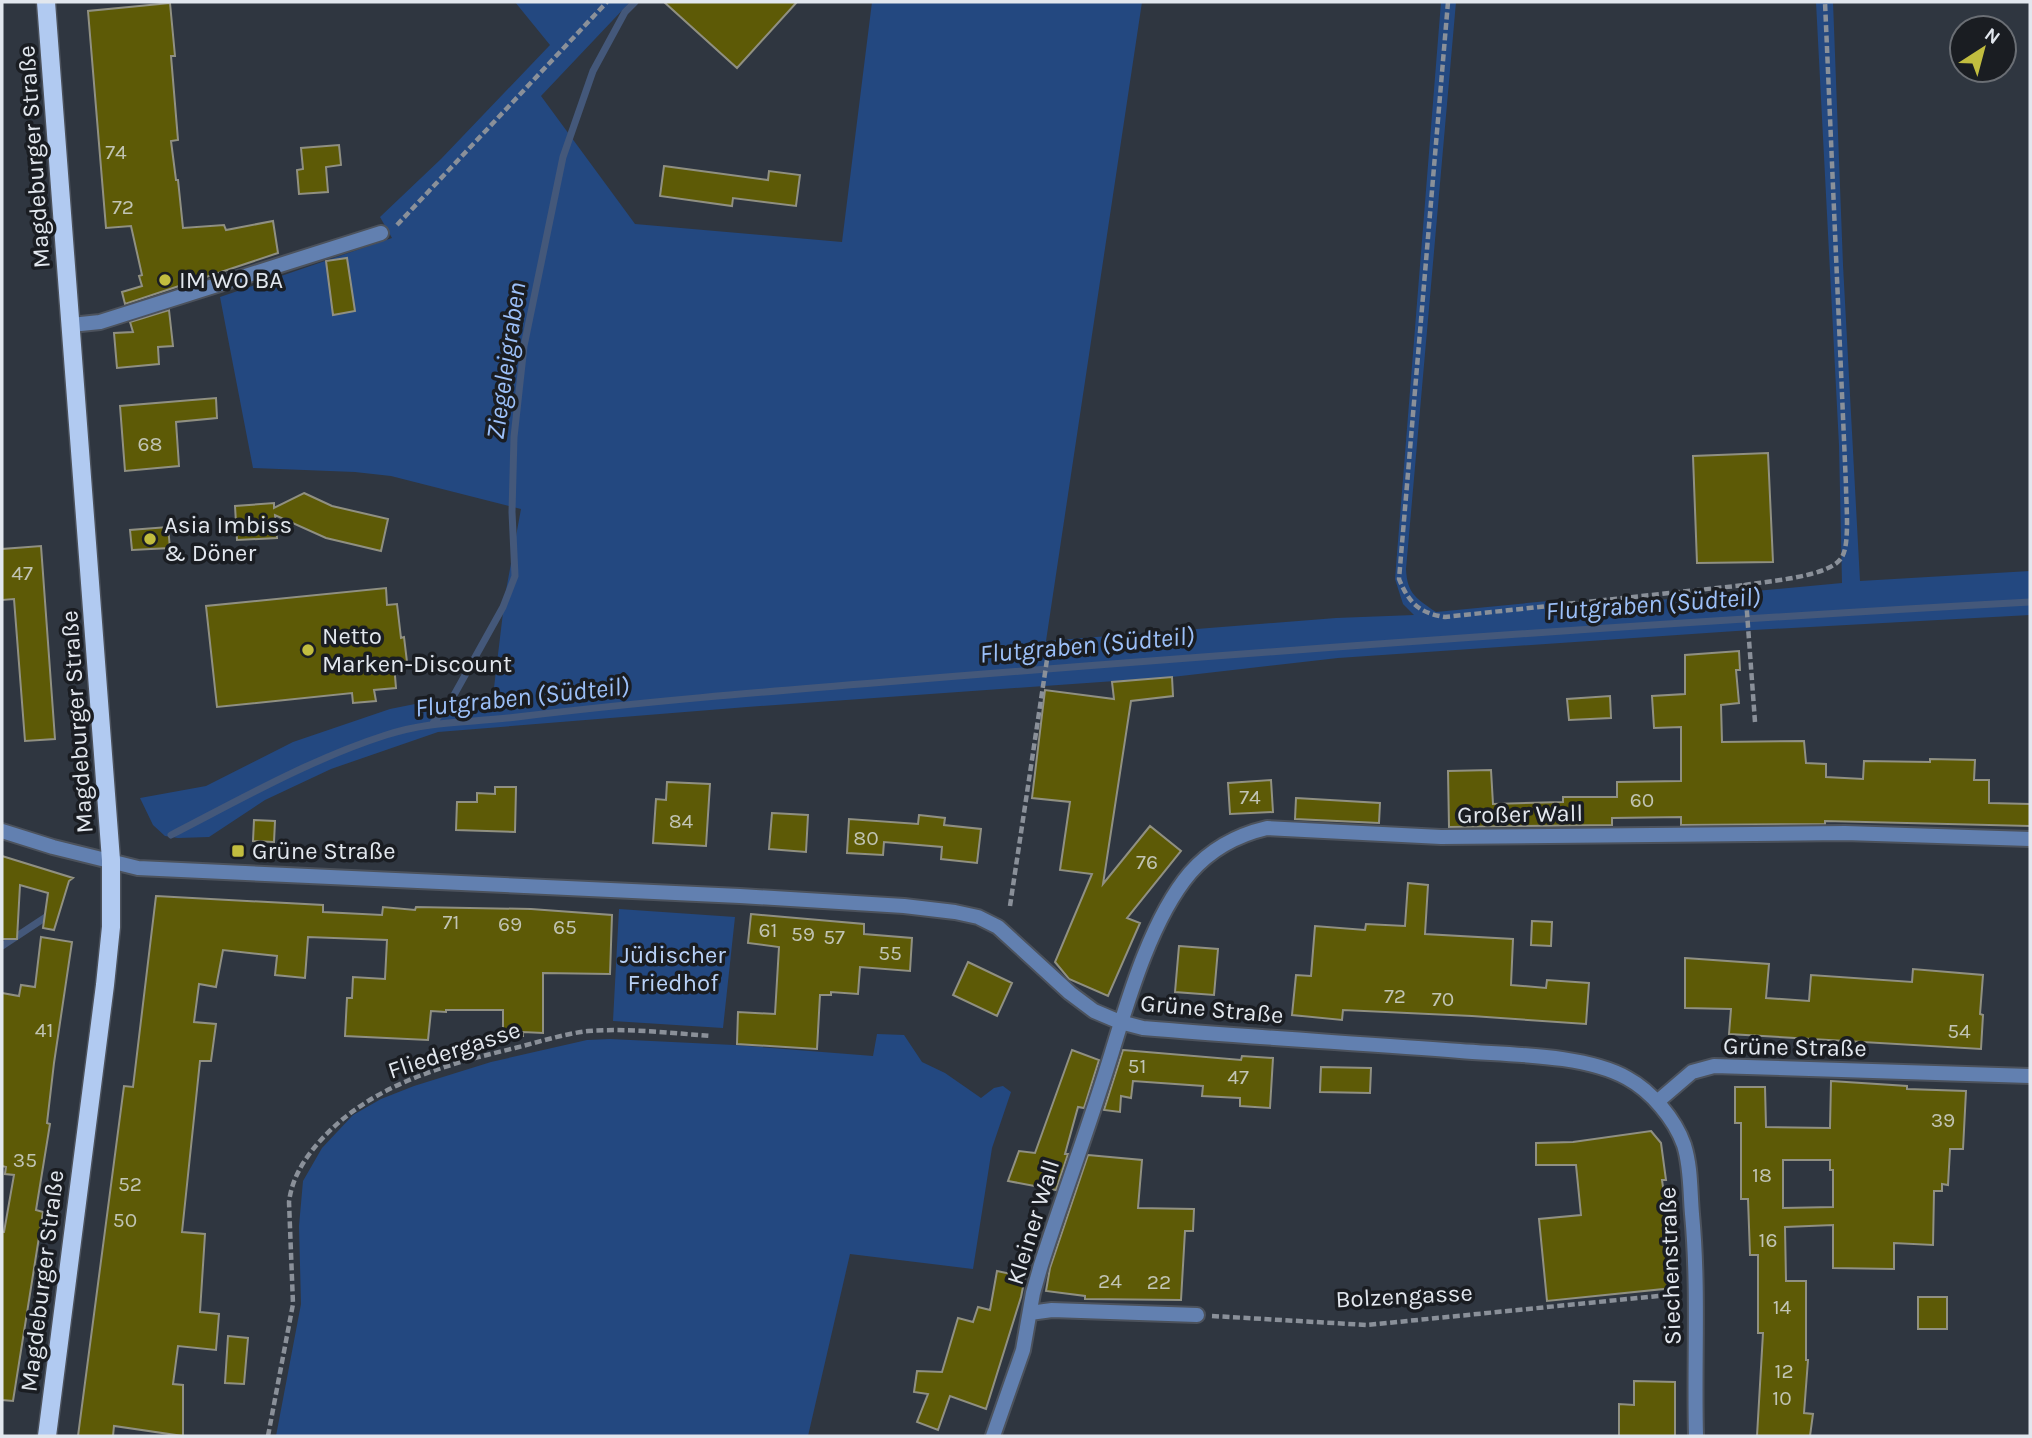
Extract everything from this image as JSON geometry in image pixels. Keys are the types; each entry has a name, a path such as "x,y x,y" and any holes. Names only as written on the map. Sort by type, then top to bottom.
{"main road":[{"name":"Magdeburger Straße","path":"46,2 111,860 111,927 105,985 47,1436"}],"street":[{"path":"71,325 100,322 381,233"},
{"name":"Großer Wall","path":"1120,1022 1166,907 1177,889 1192,871 1227,842 1267,828 1441,838 1844,833 2030,839"},
{"name":"Grüne Straße","path":"2,831 52,847 138,868 740,896 904,906 955,912 978,917 998,926 1087,1006 1120,1022 1143,1028 1222,1035 1568,1060 1600,1067 1626,1077 1657,1102 1692,1072 1714,1066 2030,1076"},
{"name":"Kleiner Wall","path":"993,1436 1023,1350 1041,1265 1120,1022"},
{"name":"Siechenstraße","path":"1657,1102 1675,1126 1684,1145 1692,1212 1697,1292 1696,1436"},
{"path":"1030,1313 1052,1310 1197,1315"}],"path":[{"path":"381,233 397,226 607,2"},
{"path":"1448,2 1399,579 1411,603 1429,615 1445,617 1745,585 1817,572 1833,566 1842,558 1845,548 1846,486 1825,2"},
{"path":"1745,585 1755,722"},
{"path":"1010,906 1048,653"},
{"name":"Fliedergasse","path":"268,1436 293,1304 289,1202 291,1186 312,1150 342,1119 371,1098 411,1079 489,1054 557,1037 586,1031 610,1030 711,1035"},
{"name":"Bolzengasse","path":"1197,1315 1367,1325 1697,1292"}],"green space":[{"path":"515,2 630,2 541,96 635,224 842,242 872,2 1142,2 1046,641 1336,618 1414,615 1403,604 1395,579 1441,2 1456,2 1406,569 1408,584 1414,595 1436,612 1548,601 1551,610 1842,583 1839,445 1816,2 1833,2 1843,265 1860,581 2030,571 2030,615 1736,631 1338,658 1172,677 438,732 331,769 265,800 209,837 165,836 153,825 140,798 206,786 293,742 390,709 425,702 493,696 505,596 521,509 391,476 253,468 220,297 392,238 380,217 441,159 550,45"},
{"name":"Jüdischer Friedhof","path":"619,909 735,917 723,1028 613,1021"},
{"path":"877,1034 904,1035 922,1062 945,1073 981,1098 994,1088 1003,1086 1011,1092 992,1148 973,1269 850,1254 808,1436 276,1436 301,1304 299,1226 303,1181 322,1148 353,1115 381,1099 414,1086 491,1062 587,1040 734,1045 873,1056"}],"building":[{"path":"664,2 797,2 737,68"},
{"path":"170,3 178,140 171,141 183,228 224,225 226,230 273,221 278,253 125,304 122,292 142,286 139,276 142,275 131,226 106,228 88,11"},
{"path":"339,145 341,165 326,167 328,192 299,194 297,170 303,169 301,148"},
{"path":"664,166 768,180 769,171 800,175 796,206 733,198 732,206 660,196"},
{"path":"347,258 355,311 333,315 326,261"},
{"path":"169,310 173,346 158,347 159,364 117,368 114,333 133,332 130,322"},
{"path":"216,398 217,418 176,422 179,466 125,471 120,406"},
{"path":"1768,453 1773,562 1697,563 1693,456"},
{"path":"304,493 332,506 388,519 381,551 326,538 275,515 277,538 237,540 235,506 274,503 274,508"},
{"name":"Asia Imbiss & Döner","path":"168,527 170,548 132,550 130,530"},
{"path":"41,546 55,739 25,741 14,599 2,600 2,549"},
{"name":"Netto Marken-Discount","path":"386,588 387,605 397,604 407,662 394,664 396,688 374,690 376,701 353,703 352,693 217,707 206,606"},
{"path":"1739,651 1740,670 1736,670 1739,703 1721,705 1722,742 1804,741 1806,763 1826,764 1826,777 1863,779 1864,761 1975,760 1974,780 1989,780 1989,803 2030,804 2030,826 1825,821 1825,824 1681,825 1681,817 1612,818 1612,825 1449,827 1448,771 1491,770 1493,804 1563,802 1563,797 1617,797 1617,782 1681,781 1681,727 1654,728 1652,696 1685,694 1685,655"},
{"path":"1172,677 1173,696 1131,701 1103,884 1150,826 1181,851 1127,918 1140,923 1108,996 1069,979 1055,962 1092,874 1060,870 1070,802 1032,798 1045,690 1114,699 1112,682"},
{"path":"1610,696 1611,718 1569,720 1567,699"},
{"path":"1271,780 1273,812 1230,814 1228,783"},
{"path":"667,782 710,784 706,846 653,843 656,799 666,800"},
{"path":"495,787 516,787 515,832 456,830 457,802 477,802 477,793 495,794"},
{"path":"1296,798 1380,803 1379,823 1295,819"},
{"path":"772,813 808,815 806,852 769,849"},
{"path":"919,815 945,818 944,825 981,829 977,863 941,859 942,847 884,842 883,855 847,853 849,819 918,824"},
{"path":"254,820 275,821 274,842 253,841"},
{"path":"2,856 73,878 69,881 54,930 43,928 48,893 20,885 17,939 2,939"},
{"path":"1408,883 1428,885 1425,934 1513,939 1511,985 1546,988 1547,980 1589,983 1586,1024 1343,1010 1342,1020 1292,1015 1296,975 1311,976 1315,926 1365,930 1366,924 1405,926"},
{"path":"156,896 323,905 323,912 382,915 383,907 415,910 416,907 531,909 612,915 610,974 543,973 543,1033 503,1035 503,1010 446,1010 431,1011 428,1040 345,1036 347,998 352,998 353,977 385,979 387,940 308,937 305,978 275,975 277,956 223,950 216,987 199,984 194,1022 216,1024 211,1061 200,1061 182,1232 205,1234 200,1312 219,1314 216,1350 178,1346 173,1384 183,1385 183,1436 114,1426 113,1436 78,1436 124,1086 133,1087"},
{"path":"751,914 864,924 864,934 912,938 910,971 860,967 858,994 831,992 831,995 820,995 817,1049 737,1044 738,1012 775,1014 779,947 748,943"},
{"path":"1532,921 1552,922 1551,946 1531,945"},
{"path":"41,937 72,942 54,1063 47,1123 50,1124 36,1210 43,1212 13,1401 2,1400 2,1232 14,1175 5,1174 6,1167 2,1166 2,993 19,996 21,985 35,987"},
{"path":"1179,946 1218,949 1214,995 1175,992"},
{"path":"1685,958 1769,964 1766,998 1809,1001 1811,975 1912,982 1913,969 1983,975 1981,1049 1729,1034 1731,1009 1685,1008"},
{"path":"968,962 1012,983 997,1016 953,995"},
{"path":"1072,1050 1099,1060 1084,1108 1078,1107 1065,1154 1068,1154 1056,1190 1008,1181 1019,1151 1035,1153"},
{"path":"1123,1050 1241,1060 1242,1056 1273,1058 1270,1108 1240,1106 1240,1098 1202,1096 1203,1086 1133,1081 1131,1098 1121,1096 1120,1112 1104,1110"},
{"path":"1321,1067 1371,1068 1370,1093 1320,1092"},
{"path":"1831,1081 1907,1086 1907,1089 1966,1091 1963,1149 1950,1149 1948,1185 1942,1184 1942,1191 1934,1191 1933,1245 1894,1243 1894,1269 1833,1268 1833,1225 1785,1227 1786,1281 1806,1281 1808,1360 1804,1413 1813,1414 1810,1436 1757,1436 1763,1333 1758,1333 1758,1255 1750,1255 1748,1199 1741,1199 1741,1123 1735,1123 1735,1087 1765,1087 1766,1127 1830,1128","holes":["1783,1160 1830,1160 1830,1170 1833,1170 1833,1207 1783,1208"]},
{"path":"1651,1131 1661,1143 1673,1288 1547,1301 1539,1219 1581,1215 1576,1165 1536,1165 1536,1143 1573,1142"},
{"path":"1088,1155 1142,1160 1138,1208 1194,1209 1193,1231 1185,1231 1181,1300 1085,1299 1085,1296 1046,1291 1050,1268"},
{"path":"997,1271 1025,1277 986,1409 950,1396 938,1430 917,1422 928,1394 914,1392 917,1371 942,1372 958,1318 973,1322 978,1307 990,1310"},
{"path":"1918,1297 1947,1297 1947,1329 1918,1329"},
{"path":"228,1336 248,1338 244,1384 225,1383"},
{"path":"1634,1381 1675,1382 1675,1436 1619,1436 1619,1404 1634,1405"}],"waterway":[{"name":"Ziegeleigraben","path":"433,723 449,704 503,607 515,576 512,512 514,437 524,346 563,157 593,71 625,12 635,2"},
{"name":"Flutgraben (Südteil)","path":"171,835 277,780 331,756 386,735 435,724 747,694 1171,659 1601,628 2030,602"},
{"name":"Flutgraben (Südteil)","path":"2,946 52,913"}],"place":[{"name":"IM WO BA","path":"165,280"},
{"name":"Asia Imbiss & Döner","path":"150,539"},
{"name":"Netto Marken-Discount","path":"308,650"},
{"name":"Grüne Straße","path":"238,851"}]}
